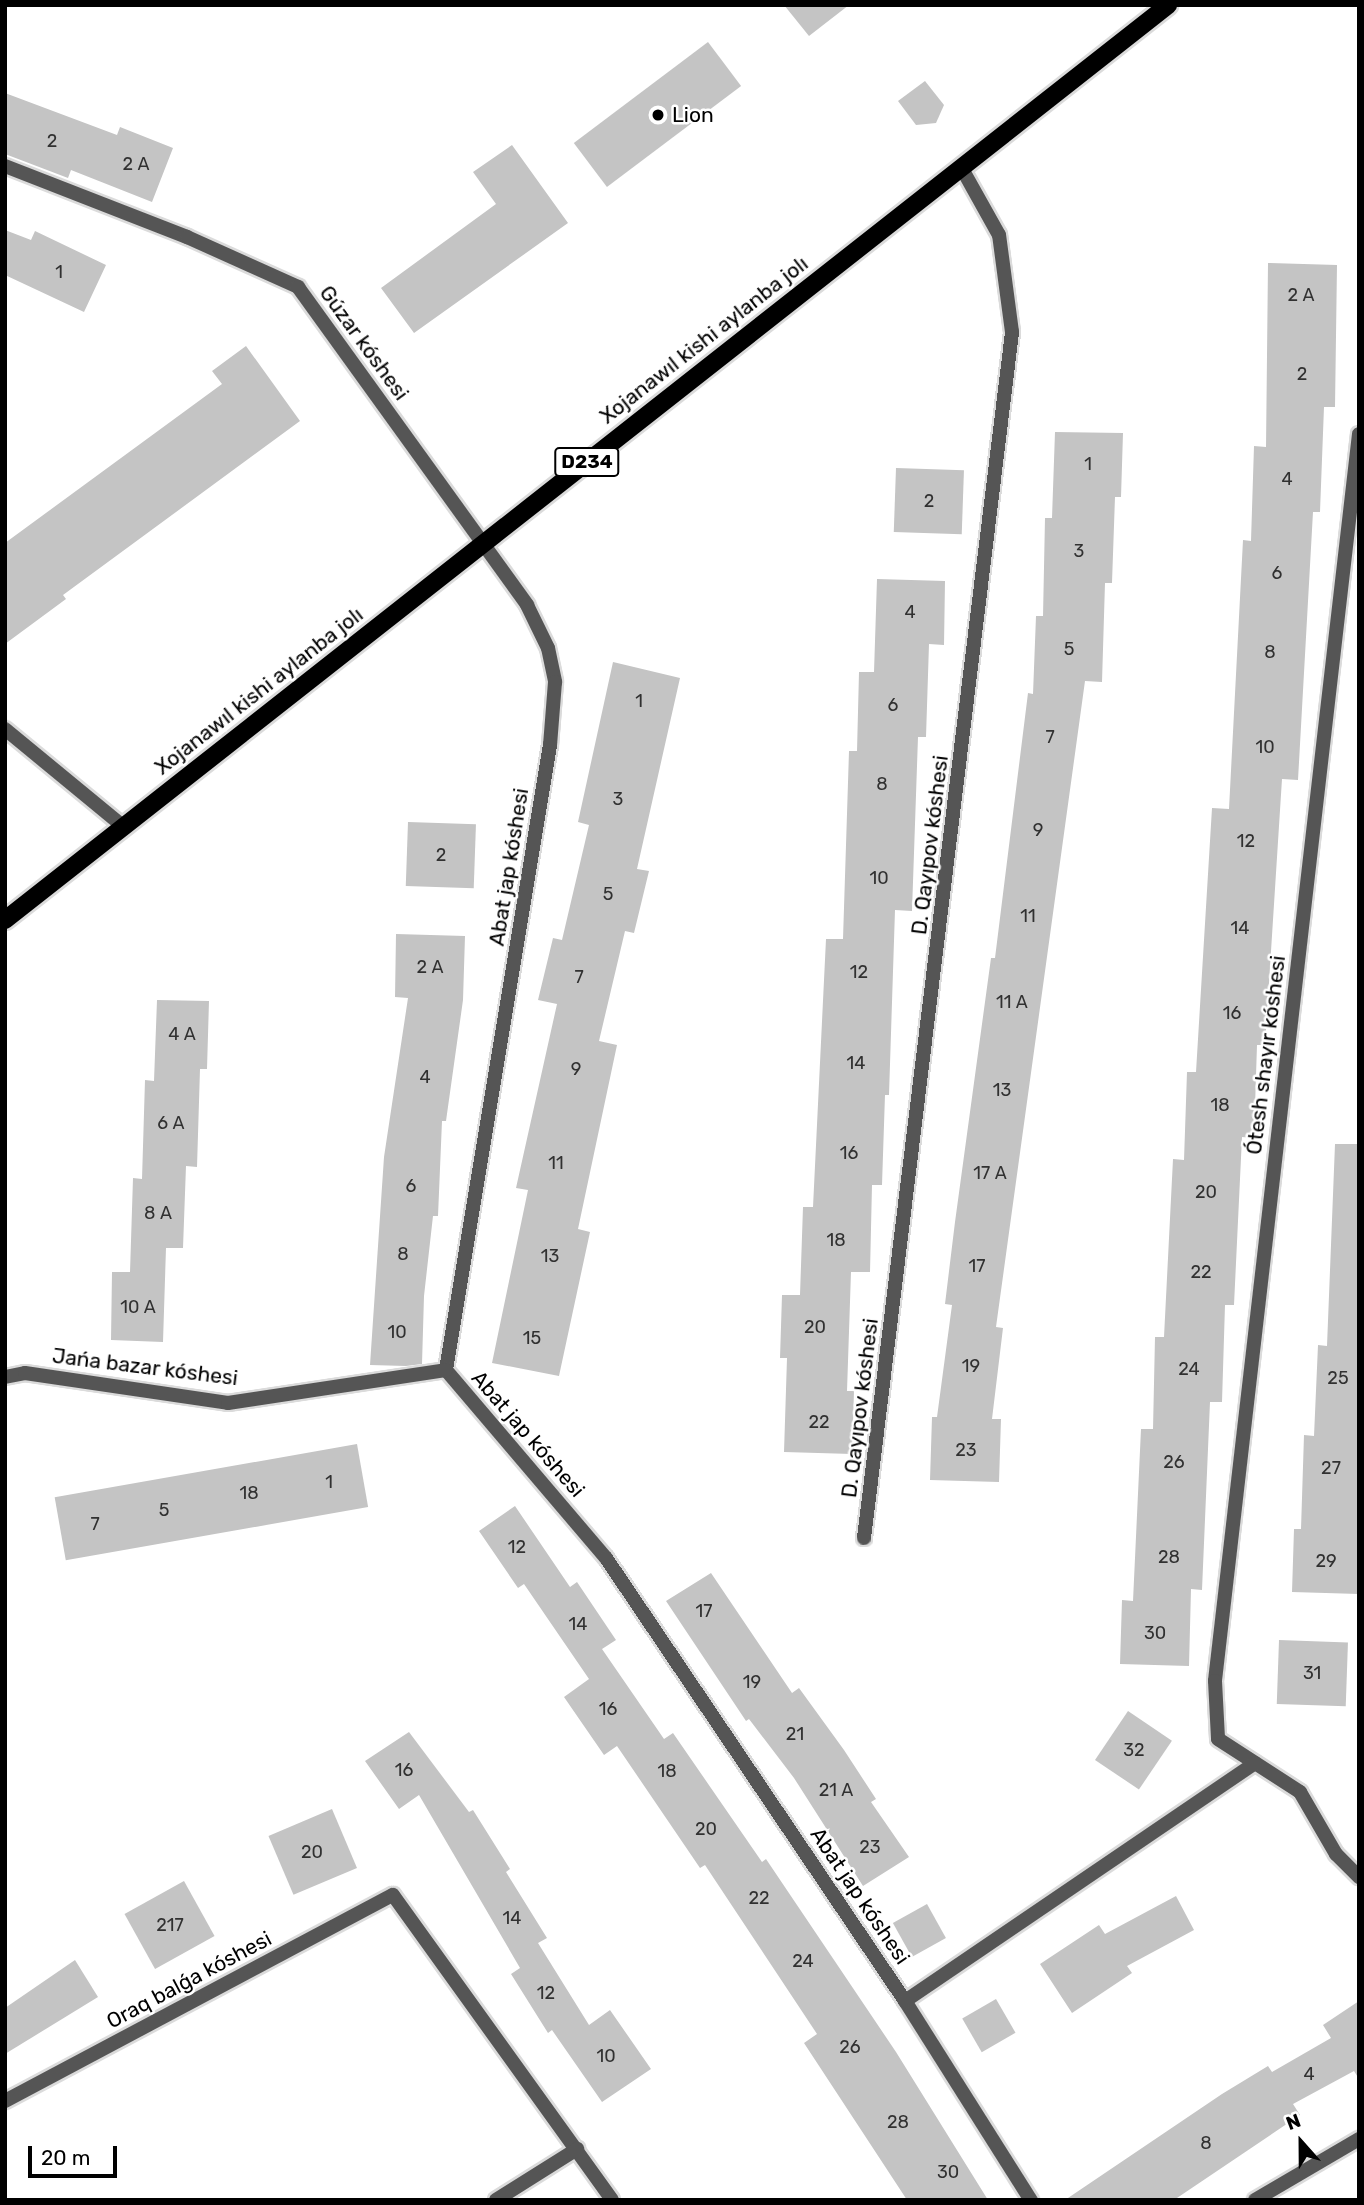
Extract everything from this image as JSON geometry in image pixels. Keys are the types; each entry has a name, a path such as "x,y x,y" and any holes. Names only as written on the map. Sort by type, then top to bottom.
{"main road":[{"name":"Xojanawıl kishi aylanba jolı","path":"5,920 1168,5"}],"street":[{"name":"Gúzar kóshesi","path":"5,166 187,237 298,287 484,544"},
{"name":"D. Qayıpov kóshesi","path":"864,1538 1012,332 999,235 961,167"},
{"name":"Ótesh shayır kóshesi","path":"1255,1763 1218,1739 1215,1681 1359,434"},
{"name":"Abat jap kóshesi","path":"484,544 527,606 548,648 555,682 551,745 446,1370 606,1558 905,2001 1031,2200"},
{"path":"5,729 124,827"},
{"name":"Jańa bazar kóshesi","path":"5,1377 25,1373 228,1402 446,1370"},
{"path":"905,2001 1255,1763 1300,1792 1336,1854 1359,1877"},
{"name":"Oraq balǵa kóshesi","path":"5,2101 393,1895 577,2149"},
{"path":"1255,2200 1359,2139"},
{"path":"496,2200 577,2149 612,2200"}],"building":[{"path":"784,5 849,5 809,36"},
{"name":"Lion","path":"708,42 741,86 607,187 574,143"},
{"path":"925,81 944,105 936,123 916,125 898,101"},
{"path":"5,93 117,135 120,127 173,148 152,202 71,170 68,178 5,154"},
{"path":"512,145 568,223 414,333 381,288 496,204 473,172"},
{"path":"5,230 31,240 35,231 106,265 84,312 5,275"},
{"path":"1268,263 1337,265 1335,407 1324,407 1320,512 1313,512 1298,780 1282,779 1265,1045 1257,1045 1254,1138 1242,1137 1234,1305 1225,1305 1222,1402 1210,1402 1202,1590 1191,1589 1189,1666 1120,1664 1122,1600 1133,1601 1141,1429 1153,1429 1155,1337 1164,1337 1173,1159 1184,1160 1187,1072 1196,1072 1212,808 1229,809 1243,540 1251,541 1254,446 1266,447"},
{"path":"246,346 300,421 63,595 66,599 5,644 5,543 222,384 212,371"},
{"path":"1055,432 1123,433 1121,497 1115,497 1112,583 1105,583 1102,682 1085,681 996,1327 1003,1328 992,1419 1001,1419 999,1482 930,1480 932,1417 937,1417 952,1305 945,1304 955,1222 991,958 995,958 1028,693 1033,694 1036,616 1043,616 1045,518 1052,518"},
{"path":"896,468 964,470 962,534 894,532"},
{"path":"877,579 945,581 944,645 929,644 926,737 918,737 912,911 895,910 889,1095 885,1095 882,1185 872,1185 870,1272 851,1272 847,1391 854,1391 852,1454 784,1452 787,1358 780,1358 782,1295 800,1295 803,1207 813,1207 826,939 843,939 849,751 857,751 859,672 874,672"},
{"path":"613,662 680,678 637,869 649,871 634,933 625,931 599,1041 617,1045 578,1229 590,1232 559,1376 492,1363 528,1190 516,1188 557,1004 538,1000 553,938 562,940 589,825 578,822"},
{"path":"408,822 476,824 474,888 406,886"},
{"path":"396,934 465,936 463,1000 446,1121 442,1121 438,1216 433,1216 424,1296 422,1364 406,1366 370,1365 384,1157 408,998 395,997"},
{"path":"157,1000 209,1001 207,1069 200,1069 197,1167 186,1166 183,1248 166,1248 163,1342 111,1340 112,1272 130,1272 133,1178 142,1179 145,1080 154,1081"},
{"path":"1335,1144 1359,1144 1359,1594 1292,1592 1294,1529 1301,1529 1304,1435 1314,1436 1318,1345 1327,1346"},
{"path":"357,1444 368,1507 66,1560 55,1497"},
{"path":"515,1506 570,1587 577,1582 616,1640 602,1649 664,1739 673,1733 762,1862 766,1859 896,2052 988,2200 907,2200 804,2043 817,2034 705,1865 700,1868 617,1746 604,1755 564,1697 589,1679 524,1584 518,1588 479,1531"},
{"path":"711,1573 792,1693 799,1688 844,1750 876,1799 871,1802 909,1857 863,1886 794,1778 749,1719 746,1721 666,1601"},
{"path":"1279,1640 1348,1642 1346,1706 1277,1704"},
{"path":"1128,1711 1172,1741 1139,1790 1095,1760"},
{"path":"409,1732 469,1812 473,1810 510,1869 506,1872 547,1938 538,1943 589,2025 610,2010 651,2069 602,2102 552,2030 548,2033 511,1974 520,1968 419,1795 399,1809 365,1761"},
{"path":"332,1809 357,1868 293,1895 268,1836"},
{"path":"184,1881 215,1936 155,1969 125,1914"},
{"path":"1176,1896 1194,1930 1127,1966 1132,1973 1072,2013 1040,1964 1099,1925 1105,1934"},
{"path":"927,1904 946,1938 912,1957 893,1923"},
{"path":"75,1960 98,1997 5,2054 5,2008"},
{"path":"996,1999 1016,2033 982,2052 962,2019"},
{"path":"1359,2001 1359,2079 1354,2071 1293,2104 1300,2115 1174,2200 1065,2200 1222,2094 1268,2066 1272,2072 1331,2038 1323,2025"}],"place":[{"name":"Lion","path":"658,115"}]}
